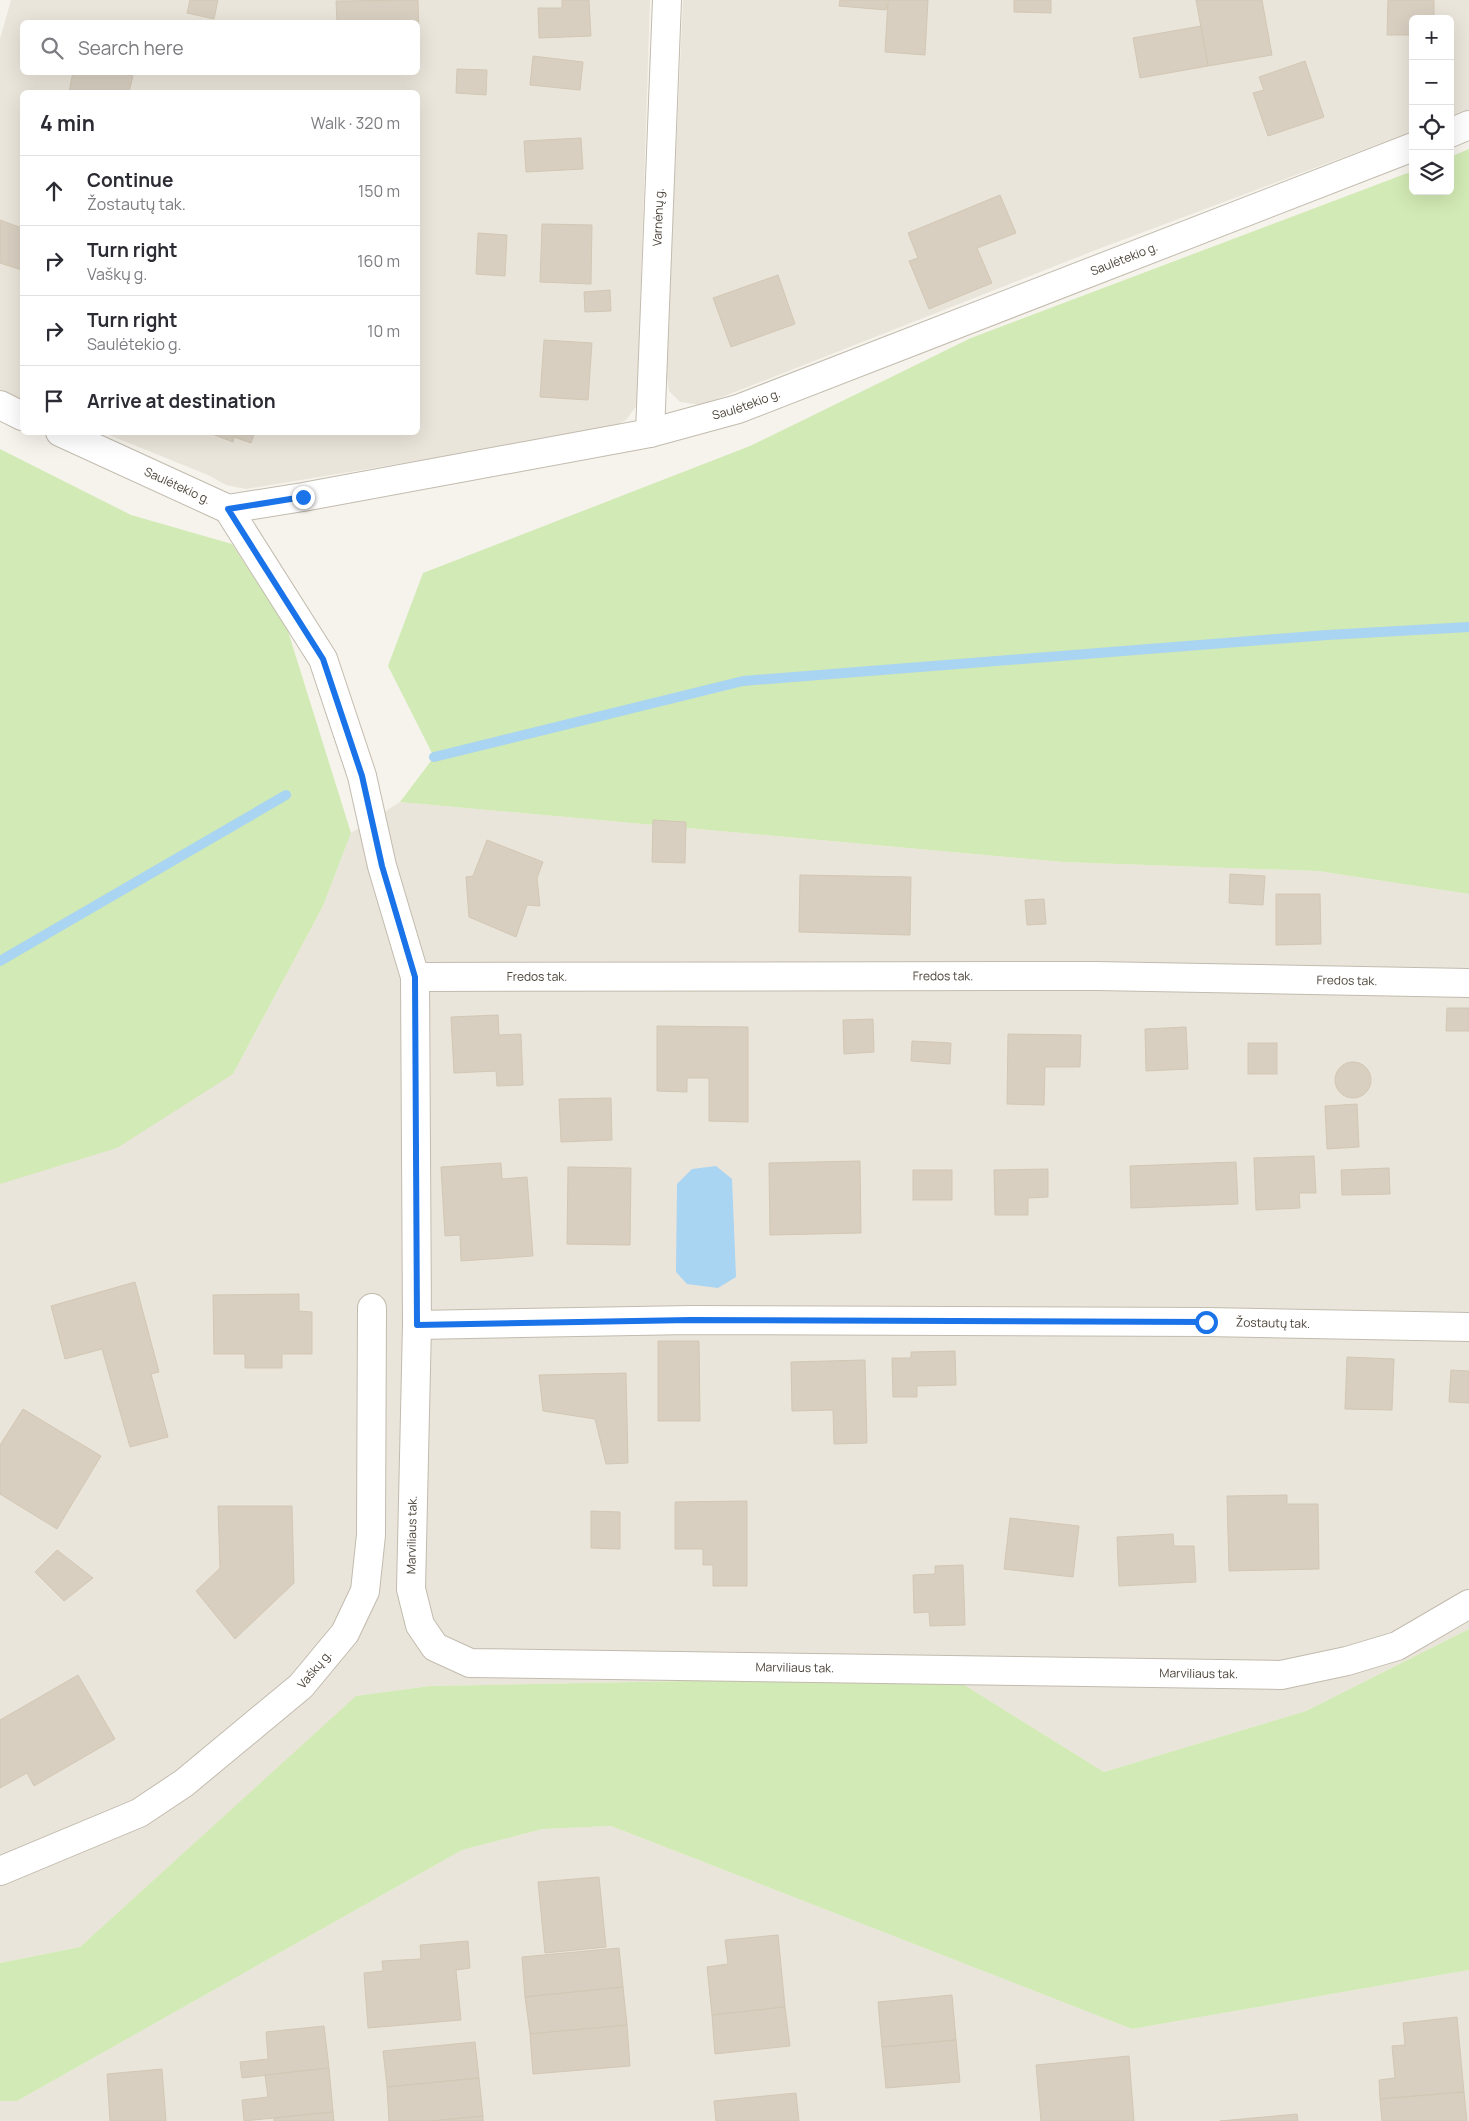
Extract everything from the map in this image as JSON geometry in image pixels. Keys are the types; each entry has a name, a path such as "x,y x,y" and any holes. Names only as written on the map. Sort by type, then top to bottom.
{"street":[{"name":"Varnėnų g.","path":"650,433 667,0"},
{"path":"1454,132 1469,126"},
{"name":"Saulėtekio g.","path":"67,435 228,509 650,433 738,409 1409,149"},
{"path":"0,406 20,415"},
{"path":"228,509 323,659 362,776 382,866 415,977 417,1325"},
{"name":"Fredos tak.","path":"415,977 1096,976 1469,983"},
{"name":"Vaškų g.","path":"0,1871 139,1813 184,1784 301,1686 345,1633 365,1591 371,1535 372,1308"},
{"name":"Žostautų tak.","path":"417,1325 711,1320 1196,1322 1469,1327"},
{"name":"Marviliaus tak.","path":"417,1325 411,1589 420,1624 435,1647 470,1662 1281,1674 1347,1661 1397,1646 1469,1604"}],"shaded area":[{"path":"11,0 650,0 637,405 626,420 605,430 246,489 226,485 208,475 109,435 420,435 420,90 20,90 20,398 0,390 0,39"},
{"path":"683,0 1469,0 1469,110 1454,116 1454,15 1409,15 1409,132 1101,248 702,405 680,402 669,391 666,371"},
{"path":"400,802 1063,862 1318,871 1469,894 1469,1629 1306,1711 1104,1772 950,1676 430,1686 357,1696 80,1947 0,1963 0,1184 233,1074 323,906 351,833"},
{"path":"611,1826 1132,2029 1469,1970 1469,2121 0,2121 0,2101 17,2101 462,1850 543,1829"}],"green space":[{"path":"1469,149 1469,894 1318,871 1063,862 400,802 434,757 388,666 423,573 750,446 971,338 1409,173 1409,195 1454,195 1454,155"},
{"path":"0,449 131,515 232,544 287,628 351,833 323,906 233,1074 117,1148 0,1184"},
{"path":"1469,1629 1469,1970 1132,2029 611,1826 543,1829 462,1850 17,2101 0,2101 0,1963 80,1947 356,1696 430,1686 950,1676 1104,1772 1306,1711"}],"water":[{"path":"716,1166 732,1179 736,1277 718,1288 687,1284 676,1272 677,1184 692,1169"}],"building":[{"path":"190,0 218,0 214,19 187,13"},
{"path":"418,0 419,20 337,20 336,1"},
{"path":"562,0 589,0 591,36 539,38 538,8 562,8"},
{"path":"840,0 887,0 886,10 839,6"},
{"path":"888,0 928,0 925,55 885,52"},
{"path":"1014,0 1051,0 1051,13 1014,12"},
{"path":"1196,0 1262,0 1272,55 1208,66"},
{"path":"1388,0 1434,0 1434,15 1409,15 1409,35 1387,35"},
{"path":"1201,26 1208,66 1140,78 1133,38"},
{"path":"533,56 583,62 580,90 530,85"},
{"path":"1305,61 1324,117 1268,136 1253,93 1264,90 1259,77"},
{"path":"457,69 487,70 486,95 456,93"},
{"path":"72,75 133,76 130,90 69,90"},
{"path":"581,138 583,169 526,172 524,141"},
{"path":"1000,195 1016,233 977,248 992,283 929,309 909,261 918,258 908,233"},
{"path":"0,220 20,227 20,269 0,263"},
{"path":"542,224 592,225 591,284 540,282"},
{"path":"478,233 507,235 505,276 476,274"},
{"path":"778,275 795,324 731,347 713,298"},
{"path":"610,290 611,311 585,312 584,292"},
{"path":"544,340 592,343 588,400 540,397"},
{"path":"215,435 254,435 251,443 234,437 233,442"},
{"path":"653,820 686,822 685,863 652,862"},
{"path":"487,840 543,862 537,878 540,906 527,905 516,937 469,917 466,877 473,876"},
{"path":"1230,874 1265,876 1263,905 1229,903"},
{"path":"800,875 911,877 910,935 799,932"},
{"path":"1276,894 1320,894 1321,944 1276,945"},
{"path":"1044,899 1046,924 1027,925 1025,900"},
{"path":"1447,1008 1469,1008 1469,1031 1446,1031"},
{"path":"498,1015 499,1035 521,1034 523,1085 497,1086 496,1071 454,1073 451,1017"},
{"path":"873,1019 874,1052 844,1054 843,1020"},
{"path":"657,1026 748,1027 748,1122 709,1121 709,1078 687,1078 687,1092 657,1091"},
{"path":"1186,1027 1188,1069 1146,1071 1145,1029"},
{"path":"1008,1034 1081,1035 1080,1067 1045,1067 1044,1105 1007,1104"},
{"path":"912,1041 951,1043 950,1064 911,1061"},
{"path":"1248,1043 1277,1043 1277,1074 1248,1074"},
{"path":"1353,1062 1360,1063 1366,1067 1370,1073 1370,1087 1366,1093 1360,1097 1353,1098 1346,1097 1340,1093 1336,1087 1335,1080 1336,1073 1340,1067 1346,1063"},
{"path":"611,1098 612,1140 561,1142 559,1099"},
{"path":"1357,1104 1359,1147 1327,1149 1325,1106"},
{"path":"1314,1156 1316,1193 1299,1193 1300,1208 1256,1210 1254,1158"},
{"path":"860,1161 861,1233 770,1235 769,1163"},
{"path":"1236,1162 1238,1204 1131,1208 1130,1166"},
{"path":"501,1163 502,1179 527,1177 533,1256 461,1261 460,1235 445,1236 441,1167"},
{"path":"568,1167 631,1168 630,1245 567,1244"},
{"path":"1389,1168 1390,1194 1342,1195 1341,1170"},
{"path":"1048,1169 1048,1197 1028,1198 1028,1215 995,1215 994,1170"},
{"path":"913,1170 952,1170 952,1200 913,1200"},
{"path":"135,1282 159,1372 151,1374 168,1437 130,1447 102,1349 65,1359 51,1306"},
{"path":"299,1294 299,1311 312,1312 312,1354 282,1354 282,1368 245,1368 245,1354 214,1354 213,1295"},
{"path":"658,1341 699,1341 700,1421 658,1421"},
{"path":"955,1351 956,1385 917,1386 917,1397 893,1397 892,1358 911,1358 911,1352"},
{"path":"1347,1357 1394,1359 1392,1410 1345,1409"},
{"path":"865,1360 867,1443 834,1444 833,1410 792,1411 791,1362"},
{"path":"1451,1370 1469,1371 1469,1403 1449,1402"},
{"path":"626,1373 628,1463 606,1464 595,1419 543,1411 539,1375"},
{"path":"23,1409 101,1456 57,1529 0,1494 0,1445"},
{"path":"1287,1495 1287,1504 1318,1504 1319,1569 1229,1571 1227,1496"},
{"path":"747,1501 747,1586 713,1586 713,1565 703,1565 703,1549 675,1549 675,1502"},
{"path":"218,1506 292,1506 294,1583 235,1639 196,1591 220,1568"},
{"path":"591,1511 620,1512 620,1549 591,1548"},
{"path":"1010,1518 1079,1526 1073,1577 1004,1569"},
{"path":"1173,1534 1174,1546 1194,1546 1196,1582 1119,1586 1117,1537"},
{"path":"57,1550 93,1578 64,1601 35,1572"},
{"path":"963,1565 965,1625 930,1626 929,1612 914,1613 913,1575 935,1574 935,1566"},
{"path":"78,1675 115,1739 34,1786 27,1773 0,1788 0,1720"},
{"path":"599,1877 606,1947 545,1953 538,1882"},
{"path":"778,1935 785,2007 712,2015 707,1967 728,1964 725,1940"},
{"path":"468,1941 470,1968 456,1970 461,2020 368,2028 364,1973 383,1971 382,1961 421,1959 420,1945"},
{"path":"619,1948 623,1987 525,1997 522,1957"},
{"path":"623,1987 627,2025 530,2034 525,1997"},
{"path":"952,1995 956,2040 882,2047 878,2002"},
{"path":"785,2007 790,2046 715,2054 712,2015"},
{"path":"1457,2017 1464,2092 1380,2099 1379,2080 1395,2078 1392,2046 1405,2045 1403,2023"},
{"path":"627,2025 630,2066 533,2074 530,2034"},
{"path":"324,2026 329,2068 242,2078 240,2062 268,2059 266,2032"},
{"path":"956,2040 960,2082 886,2088 882,2047"},
{"path":"475,2042 479,2078 387,2087 383,2051"},
{"path":"1129,2056 1134,2121 1041,2121 1036,2065"},
{"path":"329,2068 333,2112 244,2121 242,2100 268,2097 265,2075"},
{"path":"162,2069 166,2121 110,2121 107,2074"},
{"path":"479,2078 483,2116 432,2121 389,2121 387,2087"},
{"path":"1464,2092 1467,2121 1382,2121 1380,2099"},
{"path":"796,2093 799,2121 716,2121 714,2101"},
{"path":"333,2112 334,2121 274,2121 274,2118"},
{"path":"1297,2114 1298,2121 1220,2121"},
{"path":"483,2116 483,2121 432,2121"}],"waterway":[{"path":"434,757 743,681 1327,635 1469,627"},
{"path":"0,961 286,795"}],"route":[{"path":"303,497 228,509 323,659 362,776 382,866 415,977 417,1325 691,1320 1206,1322"}]}
